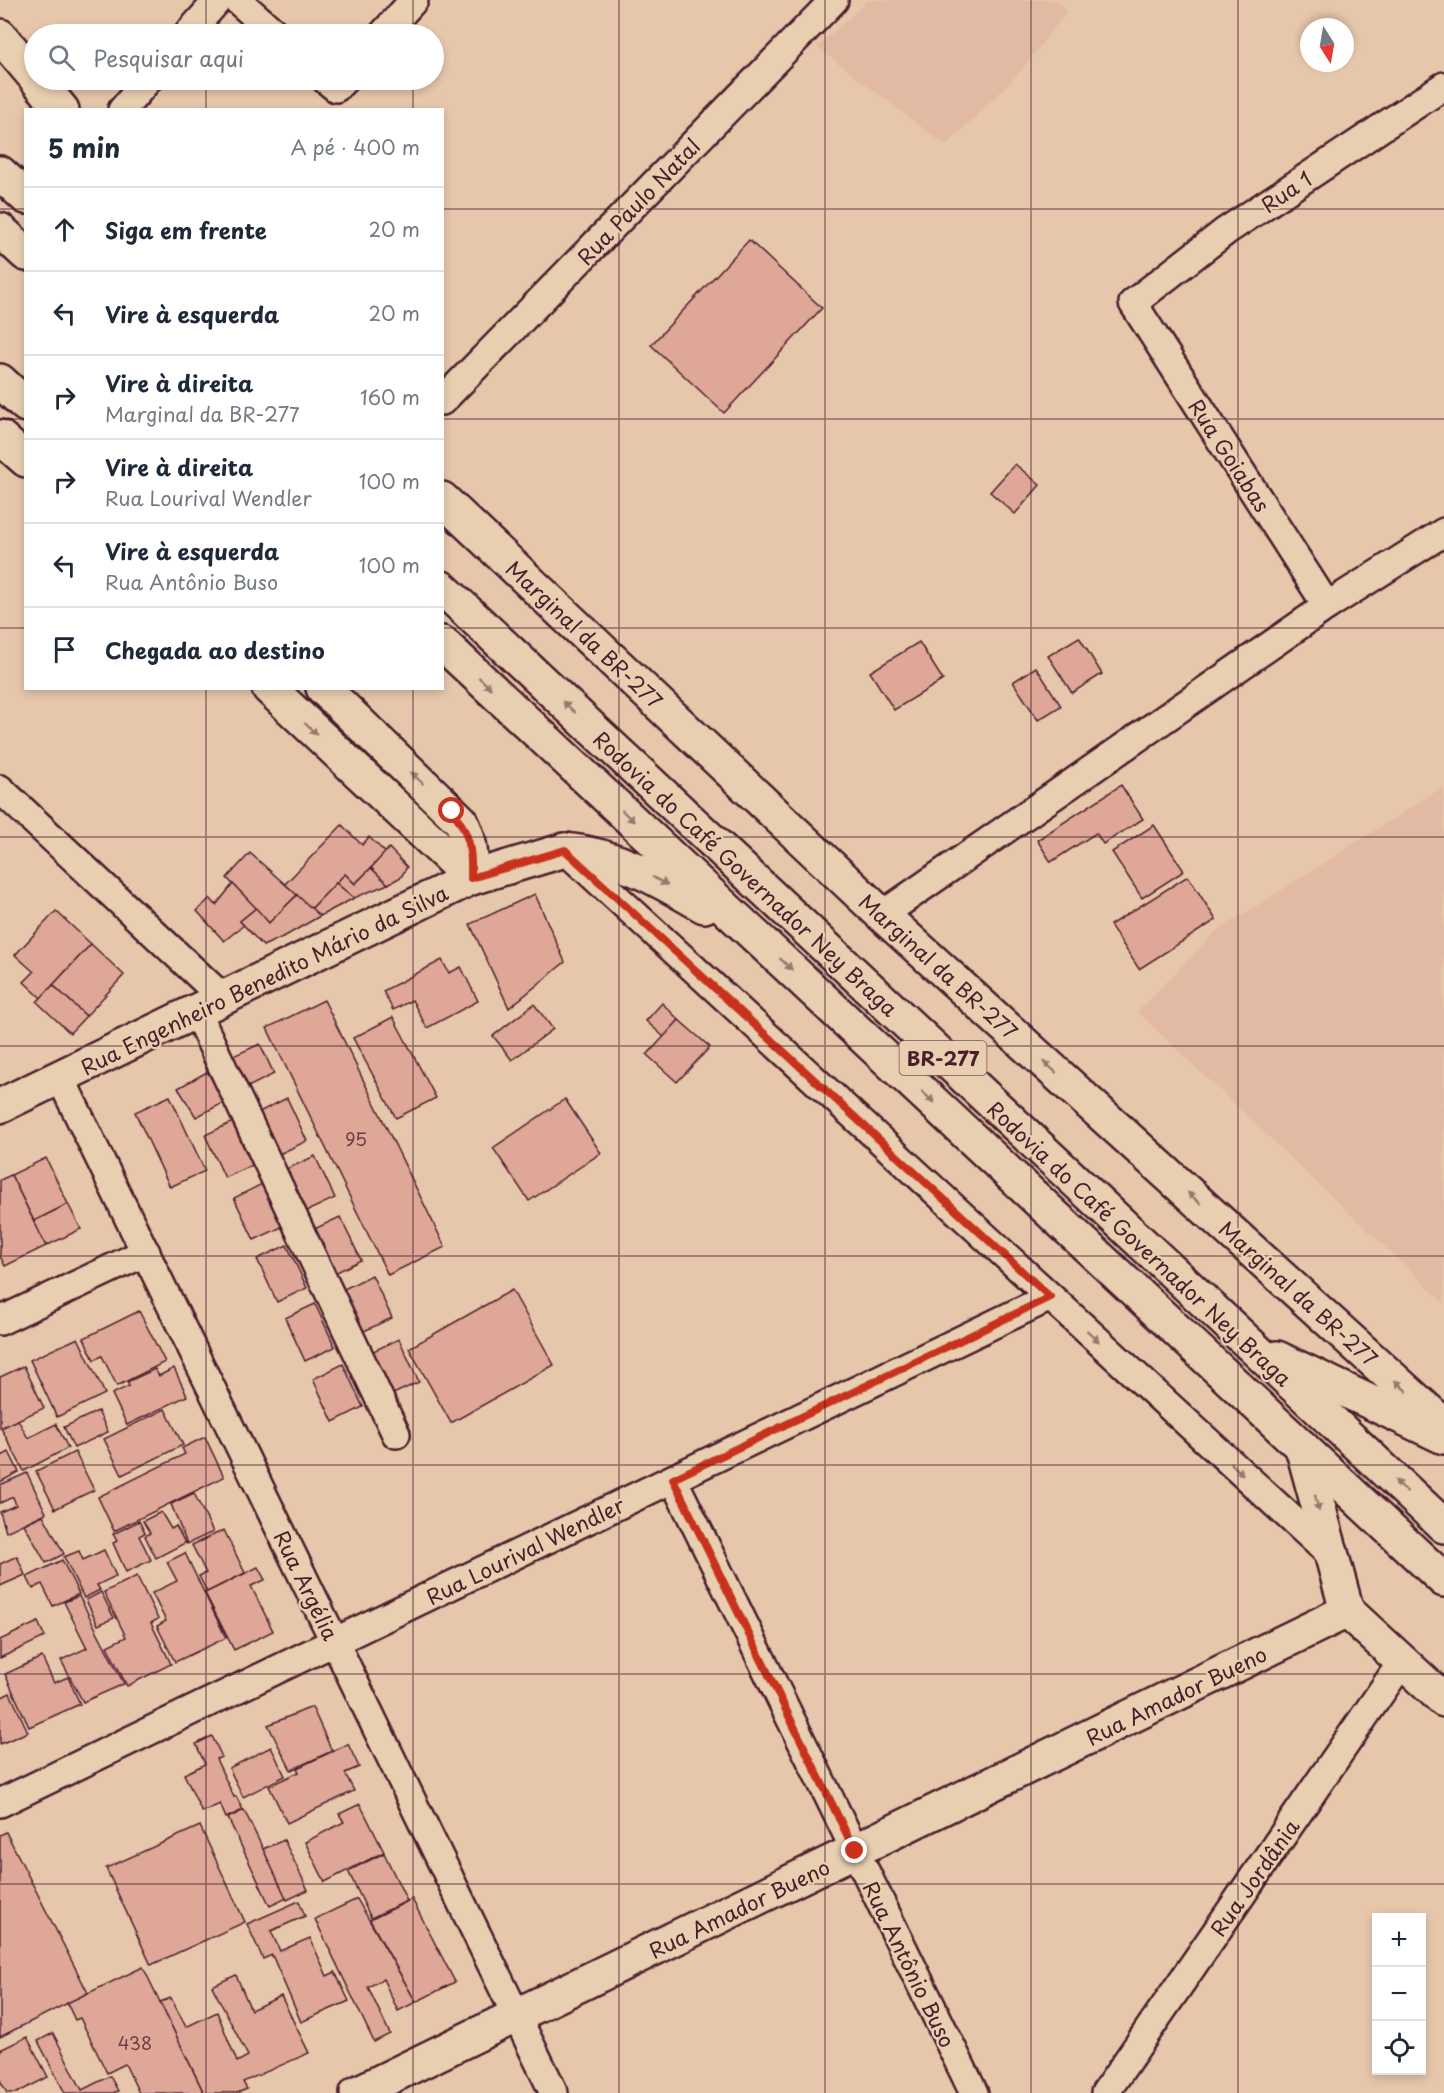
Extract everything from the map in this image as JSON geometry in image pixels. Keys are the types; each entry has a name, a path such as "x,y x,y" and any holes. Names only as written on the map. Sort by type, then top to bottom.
{"main road":[{"path":"0,34 24,63"},
{"path":"46,90 60,108"},
{"path":"0,173 24,195"},
{"path":"0,230 24,252"},
{"path":"0,381 24,403"},
{"path":"0,436 24,458"},
{"name":"Marginal da BR-277","path":"444,501 882,915 1444,1425"},
{"name":"Rodovia do Café Governador Ney Braga","path":"444,590 1444,1526"},
{"name":"Rodovia do Café Governador Ney Braga","path":"444,645 1444,1580"},
{"path":"271,690 471,878"},
{"path":"325,690 461,822 469,837 472,855 471,878"},
{"path":"565,850 593,853 624,863 661,881 754,935"},
{"name":"Rua Engenheiro Benedito Mário da Silva","path":"0,1106 471,878 565,850"},
{"path":"1247,1344 1444,1437"},
{"path":"1302,1447 1347,1611 1444,1700"},
{"name":"Rua Amador Bueno","path":"357,2093 1347,1611"}],"street":[{"path":"197,24 218,0"},
{"path":"237,0 265,24"},
{"path":"392,24 414,0"},
{"name":"Rua Paulo Natal","path":"444,399 834,0"},
{"name":"Rua 1","path":"1133,303 1226,231 1444,86"},
{"path":"124,108 139,90"},
{"name":"Rua Goiabas","path":"1133,303 1327,606"},
{"path":"882,915 1327,606 1444,532"},
{"path":"0,789 210,1005 396,1434"},
{"path":"565,850 1332,1556"},
{"name":"Rua Argélia","path":"60,1077 554,2093"},
{"path":"0,1321 146,1252"},
{"name":"Rua Lourival Wendler","path":"0,1803 1050,1297"},
{"name":"Rua Antônio Buso","path":"673,1479 974,2093"},
{"name":"Rua Jordânia","path":"1105,2093 1402,1662"}],"shaded area":[{"path":"868,0 1057,0 1067,11 1020,72 946,146 817,47"},
{"path":"1444,786 1444,1303 1137,1012 1214,933"}],"building":[{"path":"749,240 822,308 724,413 651,345"},
{"path":"1015,464 1040,485 1015,514 990,492"},
{"path":"1079,637 1102,674 1072,693 1048,656"},
{"path":"919,642 943,680 894,710 870,672"},
{"path":"1036,667 1061,706 1038,720 1013,682"},
{"path":"1121,785 1143,819 1103,844 1096,833 1051,862 1037,840"},
{"path":"342,825 362,845 369,837 386,853 355,884 345,874 311,909 285,884"},
{"path":"1154,825 1184,871 1142,898 1112,852"},
{"path":"389,848 407,867 401,877 388,884 371,868"},
{"path":"250,853 297,895 269,923 227,878"},
{"path":"371,868 388,884 354,898 336,883 345,874 355,884"},
{"path":"1188,876 1216,920 1139,969 1110,925"},
{"path":"336,883 354,898 320,916 311,909"},
{"path":"233,884 256,908 240,921 244,925 224,941 197,911 210,898 216,905"},
{"path":"535,894 565,962 509,1008 470,924"},
{"path":"297,895 320,916 263,946 240,921 256,908 269,923"},
{"path":"56,911 91,944 41,998 24,982 34,972 15,955"},
{"path":"91,944 124,975 86,1016 53,985"},
{"path":"442,960 449,973 461,967 478,1001 427,1028 412,1000 393,1010 383,991"},
{"path":"53,985 86,1016 70,1033 37,1002"},
{"path":"324,1000 445,1247 388,1275 267,1028"},
{"path":"662,1003 679,1020 664,1037 646,1021"},
{"path":"534,1004 553,1029 512,1060 493,1036"},
{"path":"393,1017 436,1098 396,1118 353,1038"},
{"path":"679,1020 710,1047 677,1082 647,1055"},
{"path":"260,1044 274,1074 248,1087 233,1056"},
{"path":"207,1072 227,1101 196,1117 178,1088"},
{"path":"170,1096 205,1171 170,1187 135,1112"},
{"path":"287,1098 307,1141 277,1155 257,1113"},
{"path":"565,1099 601,1153 529,1201 493,1148"},
{"path":"235,1121 255,1164 225,1178 205,1135"},
{"path":"315,1156 335,1198 305,1212 284,1170"},
{"path":"46,1158 68,1204 34,1221 11,1175"},
{"path":"11,1175 46,1246 5,1266 0,1256 0,1180"},
{"path":"264,1183 284,1226 254,1240 234,1198"},
{"path":"68,1204 81,1229 46,1246 34,1221"},
{"path":"340,1217 361,1260 331,1275 310,1231"},
{"path":"287,1245 307,1288 277,1302 257,1259"},
{"path":"372,1275 392,1318 362,1332 342,1290"},
{"path":"512,1290 554,1365 451,1423 409,1348"},
{"path":"315,1304 335,1347 305,1361 285,1318"},
{"path":"139,1311 165,1362 117,1386 102,1356 94,1360 84,1338"},
{"path":"78,1338 105,1394 57,1417 30,1360"},
{"path":"399,1339 419,1382 389,1396 369,1353"},
{"path":"343,1364 363,1407 333,1422 313,1379"},
{"path":"24,1366 44,1408 0,1428 0,1377"},
{"path":"174,1368 187,1396 127,1425 112,1394 129,1386 127,1382 155,1369 159,1376"},
{"path":"165,1409 183,1445 122,1475 104,1439"},
{"path":"98,1411 108,1432 74,1448 64,1427"},
{"path":"18,1420 28,1438 56,1424 68,1448 24,1471 1,1428"},
{"path":"205,1437 224,1477 114,1531 98,1497 185,1454 182,1448"},
{"path":"9,1452 19,1472 0,1482 0,1457"},
{"path":"75,1452 94,1490 55,1509 36,1471"},
{"path":"27,1473 46,1513 6,1532 0,1512 16,1505 13,1497 0,1503 0,1485"},
{"path":"194,1493 213,1532 187,1544 171,1504"},
{"path":"161,1512 171,1529 176,1526 185,1543 156,1558 145,1536 150,1533 143,1521"},
{"path":"43,1515 64,1554 46,1563 24,1524"},
{"path":"139,1521 145,1533 139,1536 151,1560 126,1572 113,1543 117,1541 113,1534"},
{"path":"224,1530 245,1573 207,1592 199,1576 206,1573 192,1545"},
{"path":"104,1550 116,1576 97,1585 100,1590 84,1598 64,1557 79,1551 83,1560"},
{"path":"185,1553 226,1638 175,1662 157,1626 166,1621 152,1593 177,1581 167,1562"},
{"path":"17,1556 25,1575 0,1586 0,1564"},
{"path":"62,1560 79,1594 53,1606 42,1584 33,1589 27,1577"},
{"path":"258,1567 265,1580 251,1586 273,1631 234,1650 205,1593"},
{"path":"137,1576 158,1619 151,1623 171,1664 127,1686 107,1646 126,1637 104,1592"},
{"path":"101,1592 114,1618 98,1625 86,1600"},
{"path":"79,1596 124,1684 83,1702 61,1660 87,1648 64,1602"},
{"path":"38,1622 45,1637 0,1658 0,1640"},
{"path":"42,1657 54,1683 68,1677 80,1704 29,1727 5,1674"},
{"path":"10,1693 28,1732 0,1744 0,1698"},
{"path":"312,1707 332,1751 291,1770 268,1725"},
{"path":"212,1736 222,1757 216,1759 234,1797 236,1796 243,1810 226,1818 220,1804 202,1812 184,1774 205,1764 196,1744"},
{"path":"348,1744 359,1767 345,1773 354,1791 287,1823 269,1786 299,1772 297,1768"},
{"path":"271,1747 285,1776 243,1797 229,1768"},
{"path":"360,1804 384,1852 325,1882 305,1842 344,1822 339,1814"},
{"path":"244,1810 287,1898 270,1906 228,1818"},
{"path":"200,1826 245,1922 151,1965 106,1868"},
{"path":"6,1832 88,1993 0,2037 0,1835"},
{"path":"284,1840 308,1890 287,1900 263,1849"},
{"path":"384,1853 407,1901 371,1918 348,1871"},
{"path":"357,1899 416,2002 398,2011 383,1979 368,1987 390,2034 374,2042 315,1919"},
{"path":"412,1899 455,1982 416,2002 370,1920"},
{"path":"299,1901 305,1916 271,1931 280,1951 310,1938 327,1976 335,1972 349,2001 301,2022 272,1955 263,1959 247,1924"},
{"path":"143,1967 204,2093 139,2093 125,2064 107,2073 80,2018 75,2020 67,2003"},
{"path":"236,1975 251,2010 281,1996 309,2053 243,2082 247,2089 237,2093 204,2093 160,2002 171,1998 186,2027 217,2012 237,2062 248,2056 212,1986"},
{"path":"53,2033 82,2090 110,2076 118,2091 113,2093 65,2093 38,2041"},
{"path":"27,2037 48,2077 17,2093 7,2093 0,2080 0,2050"}],"route":[{"path":"452,811 469,837 472,855 471,878 565,850 1050,1297 673,1479 855,1851"}]}
